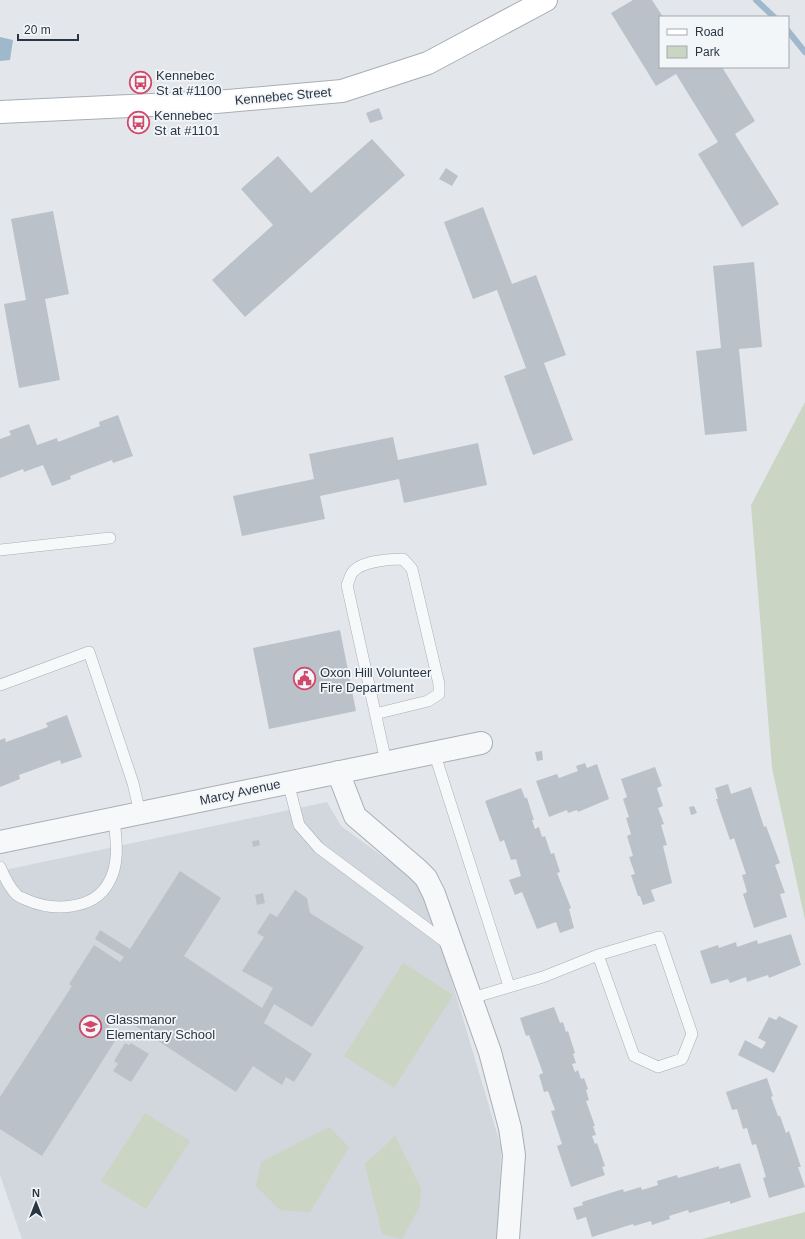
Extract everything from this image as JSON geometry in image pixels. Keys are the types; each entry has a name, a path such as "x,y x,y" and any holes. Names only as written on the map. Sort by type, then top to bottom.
{"street":[{"name":"Kennebec Street","path":"0,112 216,102 342,91 428,63 546,0"},
{"name":"Marcy Avenue","path":"0,842 480,743"},
{"path":"338,772 355,816 426,878 434,894 454,948 490,1052 513,1146 514,1155 508,1239"}],"lane":[{"path":"0,550 110,538"},
{"path":"376,714 428,701 439,694 439,684 412,568 403,560 390,559 361,565 352,572 347,585 386,762"},
{"path":"0,685 89,652 133,783 140,812"},
{"path":"434,752 509,986"},
{"path":"288,782 299,825 319,848 454,948"},
{"path":"0,867 16,895 38,905 70,907 90,900 105,888 113,873 116,856 114,819"},
{"path":"472,998 543,977 598,955 659,937 692,1034 682,1059 658,1067 634,1056 598,955"}],"shaded area":[{"path":"327,802 341,826 411,877 430,907 501,1147 499,1239 22,1239 0,1175 0,871"}],"green space":[{"path":"805,402 805,920 772,768 751,505"},
{"path":"403,963 453,995 394,1088 344,1056"},
{"path":"145,1113 190,1141 146,1209 101,1181"},
{"path":"329,1127 349,1147 310,1212 280,1210 256,1186 261,1162"},
{"path":"395,1136 421,1188 420,1206 402,1239 382,1234 365,1164"},
{"path":"805,1212 805,1239 702,1239"}],"water":[{"path":"0,37 13,40 10,60 0,61"}],"building":[{"path":"633,0 652,0 662,16 659,16 659,68 723,68 755,121 735,134 779,204 742,227 698,154 718,142 676,74 656,86 611,13"},
{"path":"379,108 383,119 370,123 366,113"},
{"path":"372,139 405,175 245,317 212,280 273,225 241,189 278,156 311,193"},
{"path":"446,168 458,176 452,186 439,179"},
{"path":"483,207 512,284 536,275 566,355 544,363 573,440 533,455 504,376 526,368 497,290 473,299 444,222"},
{"path":"53,211 69,294 45,299 60,380 19,388 4,304 26,300 11,219"},
{"path":"754,262 762,347 739,349 747,431 705,435 696,351 721,348 713,266"},
{"path":"118,415 133,456 113,463 112,460 70,476 71,479 52,486 43,465 24,472 23,469 0,478 0,439 11,435 9,431 29,424 37,445 57,438 58,442 100,426 99,422"},
{"path":"393,437 398,460 478,443 487,485 404,503 399,479 320,496 325,519 242,536 233,496 314,479 309,454"},
{"name":"Oxon Hill Volunteer Fire Department","path":"340,630 356,711 269,729 253,648"},
{"path":"67,715 82,757 61,764 60,760 19,775 20,779 0,787 0,740 5,738 6,742 48,727 46,723"},
{"path":"542,751 543,760 537,761 535,752"},
{"path":"585,763 587,768 597,764 609,799 578,812 577,810 568,813 567,810 549,817 536,781 557,774 559,778 578,771 576,766"},
{"path":"655,767 662,786 657,788 663,806 658,808 664,824 661,825 667,845 663,846 672,883 651,890 655,901 643,905 640,896 638,896 631,875 635,874 629,857 633,856 627,836 631,834 626,818 629,817 623,799 627,797 621,779"},
{"path":"728,784 731,794 751,787 764,827 766,826 780,863 775,865 785,893 780,894 787,917 754,928 743,894 747,892 742,875 746,874 734,838 730,840 716,799 718,799 715,788"},
{"path":"521,788 525,798 527,798 534,820 532,820 535,829 539,827 542,837 545,836 551,854 554,853 560,872 557,873 571,908 569,909 574,928 560,933 556,922 537,929 522,892 515,895 509,880 521,876 516,859 511,860 504,840 500,842 485,801"},
{"path":"694,806 697,813 691,815 689,807"},
{"path":"259,840 260,845 253,847 252,841"},
{"path":"180,871 221,898 184,956 262,1008 273,988 242,971 264,937 257,933 270,913 277,917 295,890 307,898 310,913 364,947 312,1027 274,1004 264,1023 312,1054 294,1082 286,1077 282,1085 253,1066 236,1092 117,1014 105,1034 115,1041 42,1156 0,1129 0,1097 72,986 69,984 94,945 120,962 124,957 95,939 100,930 130,949"},
{"path":"263,893 265,903 257,905 255,895"},
{"path":"791,934 801,965 769,978 768,975 747,982 746,977 730,983 728,979 711,984 700,951 718,945 719,948 736,942 737,947 757,940 758,944"},
{"path":"554,1007 560,1023 563,1022 566,1032 568,1031 575,1053 573,1054 576,1063 572,1064 575,1072 578,1070 581,1079 584,1078 588,1089 586,1090 589,1100 586,1101 595,1126 593,1126 596,1135 592,1136 595,1144 597,1143 605,1166 602,1167 605,1175 571,1187 557,1146 562,1144 551,1111 555,1110 548,1091 544,1092 539,1075 543,1073 529,1035 526,1036 520,1018"},
{"path":"779,1016 798,1026 774,1073 738,1055 745,1040 762,1049 766,1042 758,1038 769,1017 776,1020"},
{"path":"125,1043 129,1045 131,1043 149,1054 131,1082 113,1071 118,1064 114,1061"},
{"path":"767,1078 773,1096 771,1097 778,1116 780,1116 786,1133 789,1131 801,1167 798,1167 805,1187 769,1198 763,1178 766,1177 756,1144 752,1145 747,1128 743,1129 737,1109 732,1110 726,1092"},
{"path":"740,1163 751,1197 730,1204 730,1201 689,1213 688,1210 669,1216 670,1219 652,1225 651,1221 634,1226 633,1224 592,1237 586,1217 577,1220 573,1208 583,1205 582,1202 623,1189 624,1192 641,1187 642,1190 658,1185 657,1181 677,1175 678,1178 719,1166 719,1169"}],"waterway":[{"path":"756,0 773,16"},
{"path":"789,32 805,52"}],"place":[{"name":"Kennebec St at #1100","path":"141,82"},
{"name":"Kennebec St at #1101","path":"139,122"},
{"name":"Oxon Hill Volunteer Fire Department","path":"305,679"},
{"name":"Glassmanor Elementary School","path":"91,1026"}]}
